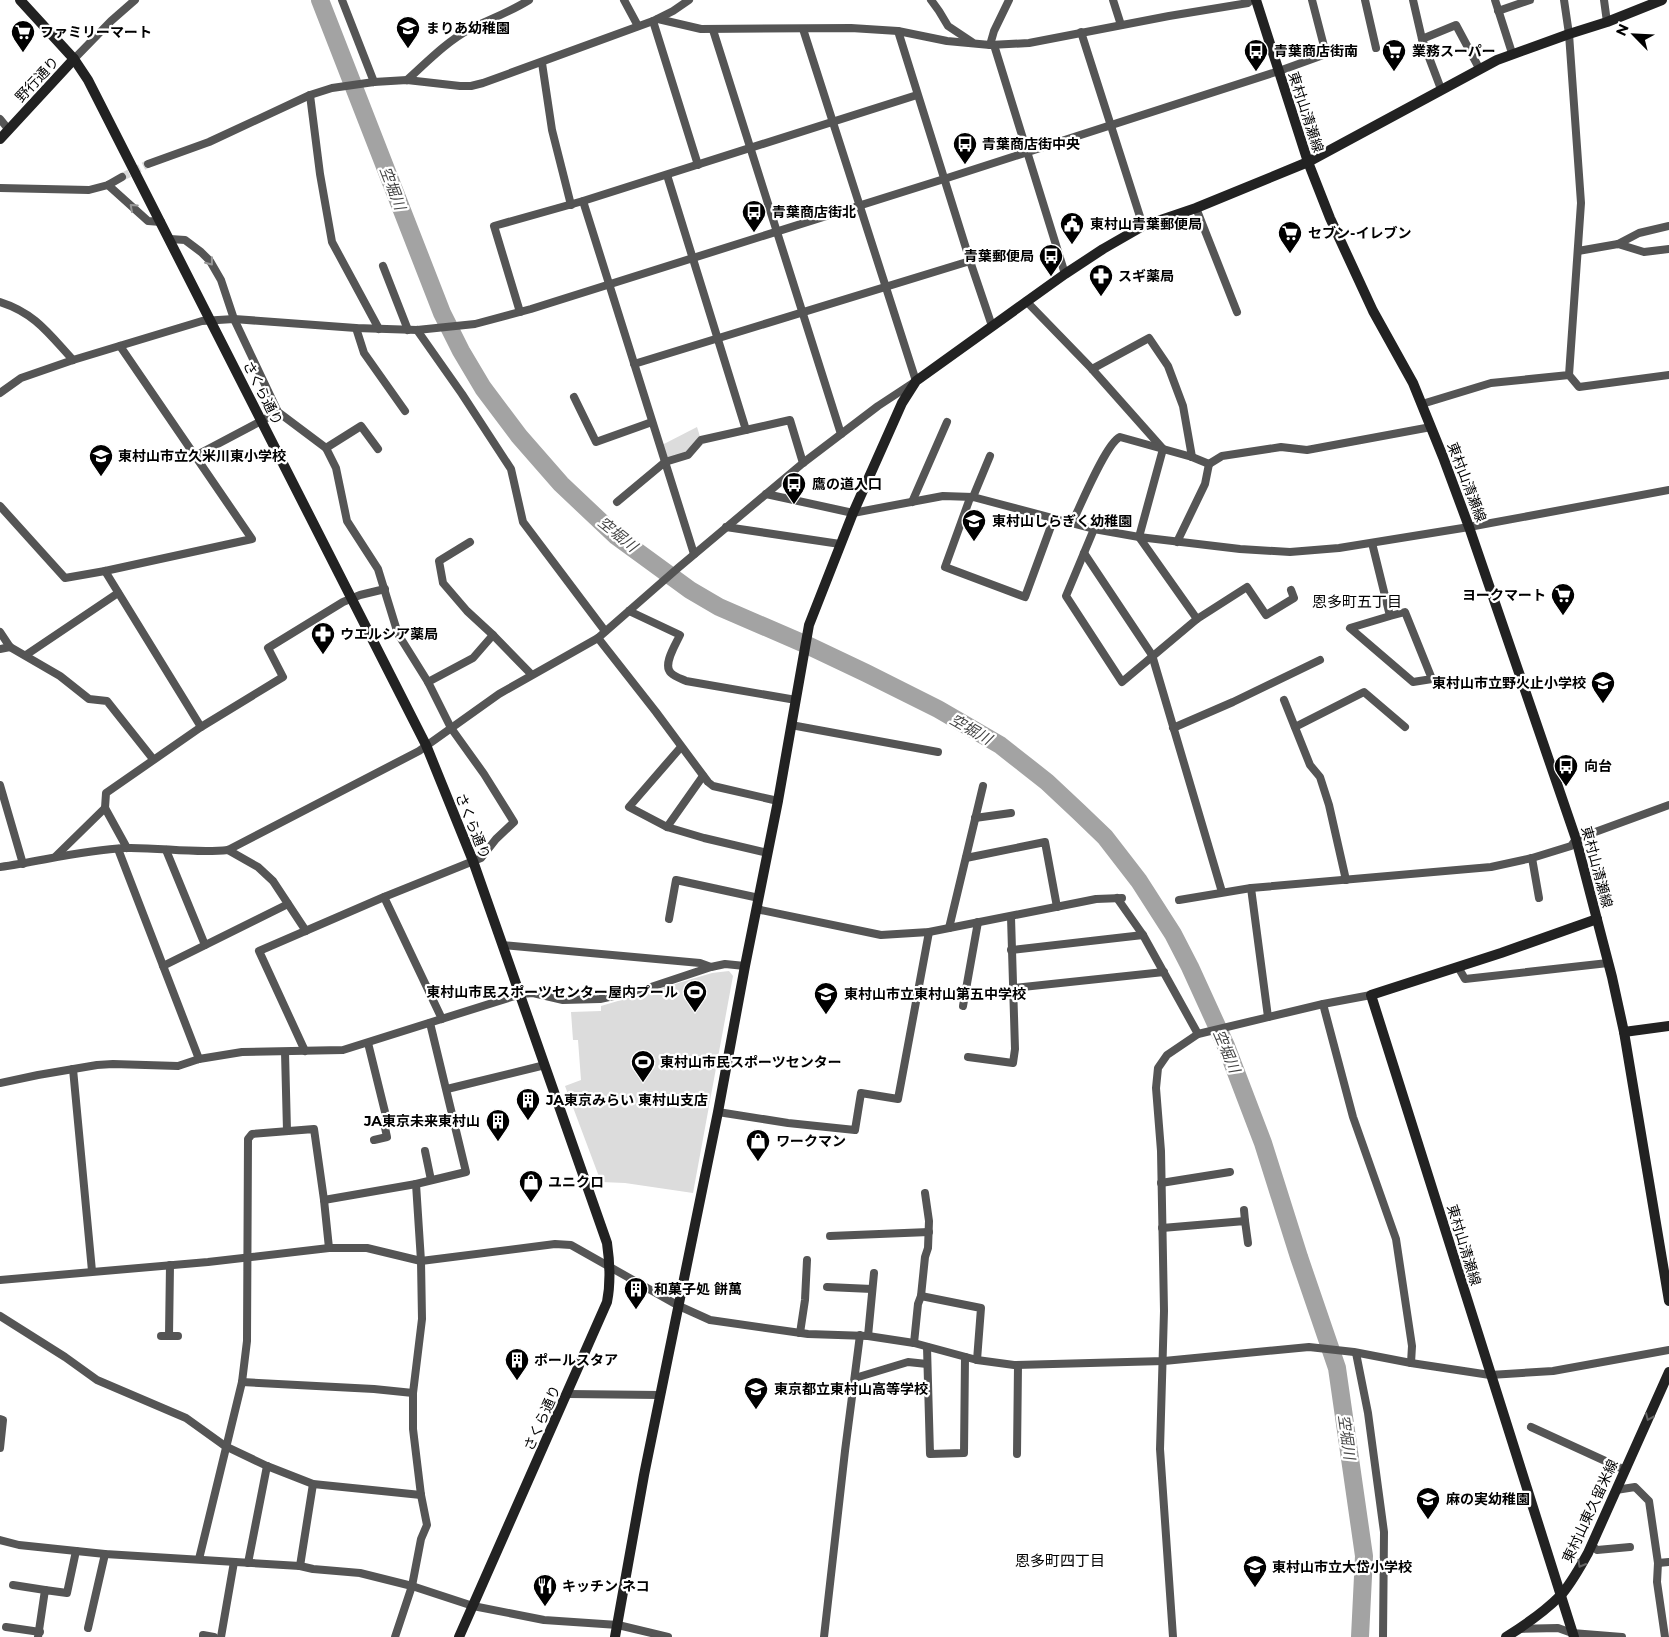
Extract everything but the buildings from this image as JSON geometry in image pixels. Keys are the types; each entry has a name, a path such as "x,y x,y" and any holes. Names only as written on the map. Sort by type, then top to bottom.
{"street":[{"name":"さくら通り","path":"20,0 74,59 88,80 426,746 473,862 607,1243 610,1268 607,1302 460,1637"},
{"path":"74,59 128,4 135,0"},
{"path":"342,0 373,82"},
{"path":"513,0 518,7"},
{"path":"407,80 449,43 469,30 529,0"},
{"path":"624,0 638,26"},
{"path":"148,164 209,142 310,95 332,88 373,82 407,80 471,86 542,63 655,20 689,0"},
{"path":"931,0 948,26 974,43"},
{"path":"1009,0 994,31 992,45 1065,274"},
{"path":"1113,0 1121,25"},
{"path":"655,20 713,30 851,28 898,31 947,42 992,45 1029,43 1248,3 1251,0"},
{"name":"東村山清瀬線","path":"1256,0 1308,162 1330,218 1373,311 1410,377 1470,527 1576,839 1597,919 1371,995 1573,1635"},
{"path":"0,393 20,378 73,360 211,320 234,319 356,328 417,330 475,324 520,312 944,179 1279,71 1326,54 1312,0"},
{"path":"1365,0 1376,48"},
{"path":"1413,0 1422,40 1441,89"},
{"path":"1495,0 1512,53"},
{"path":"1498,11 1530,0"},
{"path":"1564,0 1569,34 1581,203 1569,375 1579,387 1669,376"},
{"path":"1604,0 1608,22"},
{"path":"0,867 95,850 127,848 207,852 228,850 419,751 499,694 598,638 802,463 878,406 1103,249 1143,226 1196,208 1308,162 1479,68 1512,53 1608,22 1650,3 1662,0"},
{"path":"655,20 698,165"},
{"path":"1422,40 1456,26 1479,68"},
{"path":"803,29 916,381"},
{"path":"713,30 841,434"},
{"path":"898,31 917,96 992,326"},
{"path":"1081,32 1143,226"},
{"name":"野行通り","path":"0,139 74,59"},
{"path":"542,63 552,130 571,204"},
{"path":"310,95 320,174 332,242 379,329"},
{"path":"520,312 494,226 583,201 917,96"},
{"path":"0,119 9,130"},
{"path":"667,175 746,430"},
{"path":"0,188 89,190 108,185 122,177"},
{"path":"108,185 148,221 161,222"},
{"path":"583,201 694,554"},
{"path":"1196,208 1238,312"},
{"path":"1578,252 1618,244 1639,232 1669,226"},
{"path":"170,239 185,240 210,261 221,280 234,319 278,412 326,448 336,468 347,521 378,569 398,634 428,682 451,728 484,774 514,822 496,839 481,858 384,897 259,951 305,1051"},
{"path":"1618,244 1644,252 1669,249"},
{"path":"634,364 970,261"},
{"path":"383,266 408,330"},
{"path":"1026,301 1092,369 1163,449"},
{"path":"0,302 15,307 40,323 73,360"},
{"path":"356,328 364,353 405,411"},
{"path":"417,330 511,469 523,522 605,631"},
{"path":"1092,369 1110,357 1149,338 1168,366 1183,406 1192,457"},
{"path":"0,506 65,578 252,539 120,346"},
{"path":"1422,404 1491,383 1569,375"},
{"path":"615,1637 644,1475 718,1112 778,801 809,625 853,513 902,403 916,381"},
{"path":"574,397 596,442 652,422"},
{"path":"195,456 263,422 278,412"},
{"path":"617,502 665,462 688,455 701,440 790,420 802,463"},
{"path":"912,502 946,422"},
{"path":"326,448 361,426 378,450"},
{"path":"1177,542 1205,484 1209,464 1222,456 1281,447 1307,450 1431,427"},
{"path":"1072,524 1106,453 1116,439 1120,437 1192,457 1209,464"},
{"path":"1139,537 1163,449"},
{"path":"990,456 971,497 945,567 1025,597 1054,518"},
{"path":"766,494 853,513 943,496 971,497 1072,524 1139,537 1240,549 1290,552 1330,549 1470,527 1669,490"},
{"path":"726,527 840,544"},
{"path":"1094,529 1066,596 1122,682 1197,619 1247,587 1268,618 1294,598 1290,590"},
{"path":"1139,537 1197,619"},
{"path":"470,542 439,561 443,583 467,612 532,674"},
{"path":"1372,543 1390,616"},
{"path":"1084,553 1152,655 1222,892"},
{"path":"105,571 201,727"},
{"path":"127,848 105,808 106,793 201,727 283,677 268,648 342,602 385,589"},
{"path":"26,655 118,593"},
{"path":"629,611 680,634 668,663 668,669 672,674 686,681 796,700"},
{"path":"1405,612 1432,679 1412,682 1350,628 1390,616 1405,612"},
{"path":"0,632 10,647 60,676 89,699 107,701 153,759"},
{"path":"428,682 472,658 493,635"},
{"path":"598,638 656,712 680,747 713,786 778,801"},
{"path":"0,649 10,647"},
{"path":"1173,728 1320,660"},
{"path":"1295,727 1364,692 1406,727"},
{"path":"1284,700 1310,765 1320,777 1329,805 1346,880"},
{"path":"791,726 938,752"},
{"path":"680,747 629,807 667,827 768,853"},
{"path":"667,827 703,776"},
{"path":"0,785 22,864"},
{"path":"950,928 983,786"},
{"path":"1179,900 1251,888 1491,867 1532,858 1571,846 1576,839 1669,805"},
{"path":"56,856 105,808"},
{"path":"975,818 1011,813"},
{"path":"966,858 1045,842 1057,907"},
{"path":"118,849 199,1059"},
{"path":"166,850 205,945"},
{"path":"228,850 258,867 273,881 306,931"},
{"path":"1532,858 1539,898"},
{"path":"669,920 676,880 759,898"},
{"path":"1251,888 1268,1017"},
{"path":"384,897 442,1019"},
{"path":"756,909 881,935 929,932 1096,900 1119,898 1199,1034"},
{"path":"163,966 288,904"},
{"path":"968,1057 1013,1063 1015,1048 1011,917"},
{"path":"1597,919 1624,1032 1669,1301"},
{"path":"963,1006 978,922"},
{"path":"718,1112 788,1123 855,1130 861,1093 898,1099 929,932"},
{"path":"1012,950 1142,935"},
{"path":"502,945 700,963 711,967"},
{"path":"1458,967 1465,979 1608,963"},
{"path":"0,1083 38,1074 113,1064 178,1066 199,1059 242,1052 343,1050 521,994 533,993 563,1000 600,999 645,989 711,967 725,964 745,966"},
{"path":"1013,988 1164,972"},
{"path":"1173,1637 1160,1449 1164,1361 1161,1183 1156,1088 1158,1068 1167,1055 1199,1034 1323,1004 1371,995"},
{"path":"1323,1004 1353,1117 1396,1239 1412,1346 1411,1363"},
{"path":"324,1200 416,1184 466,1172 430,1023"},
{"path":"1624,1032 1669,1026"},
{"path":"368,1043 386,1116 384,1123 388,1138 374,1140"},
{"path":"285,1052 287,1131"},
{"path":"447,1089 545,1065"},
{"path":"73,1069 92,1271"},
{"path":"199,1560 242,1382 247,1341 248,1139 252,1134 314,1129 329,1248"},
{"path":"425,1151 431,1180"},
{"path":"1161,1183 1230,1172"},
{"path":"395,1637 412,1586 422,1539 427,1525 421,1495 413,1429 413,1393 422,1319 421,1261 416,1184"},
{"path":"914,1342 929,1232 925,1193"},
{"path":"1244,1210 1248,1243"},
{"path":"1162,1228 1245,1221"},
{"path":"830,1236 929,1232"},
{"path":"0,1280 170,1265 329,1248 367,1248 421,1261 555,1244 571,1246 679,1306 710,1320 800,1333 864,1336 914,1342 977,1360 1018,1365 1164,1361 1307,1348 1355,1352 1490,1375 1553,1371 1669,1350"},
{"path":"800,1333 805,1300 807,1260"},
{"path":"170,1265 165,1336 178,1336"},
{"path":"824,1637 855,1378 874,1273"},
{"path":"827,1287 872,1289"},
{"path":"921,1296 981,1308 977,1360"},
{"path":"0,1316 65,1357 97,1380 186,1418 225,1446 267,1466 313,1484 421,1495"},
{"path":"927,1347 930,1454 964,1453 965,1357"},
{"path":"1355,1352 1368,1413 1384,1532 1383,1637"},
{"path":"855,1378 908,1362 927,1364"},
{"path":"1016,1454 1018,1365"},
{"name":"東村山東久留米線","path":"1506,1637 1560,1596 1576,1573 1591,1545 1669,1372"},
{"path":"242,1382 413,1393"},
{"path":"568,1394 660,1395"},
{"path":"0,1419 3,1420 0,1448"},
{"path":"1531,1427 1625,1470"},
{"path":"248,1563 267,1466"},
{"path":"300,1566 313,1484"},
{"path":"1616,1490 1635,1487 1649,1501 1658,1563 1657,1582 1665,1637"},
{"path":"0,1540 20,1545 105,1554 300,1566 360,1573 412,1586 473,1606 544,1620 618,1625 668,1637"},
{"path":"1591,1545 1597,1550 1630,1547"},
{"path":"13,1585 67,1593 76,1551"},
{"path":"88,1628 105,1554"},
{"path":"221,1637 234,1562"},
{"path":"1658,1563 1669,1562"},
{"path":"6,1627 39,1634 45,1590"},
{"path":"1518,1629 1558,1628 1573,1635 1622,1637"},
{"path":"203,1637 214,1637"}],"shaded area":[{"path":"697,427 701,440 688,455 665,462 660,446"},
{"name":"東村山市民スポーツセンター","path":"729,971 733,976 693,1193 625,1183 601,1182 565,1086 581,1080 578,1040 573,1040 571,1012 601,1011 601,1006 712,973"}],"waterway":[{"name":"空堀川","path":"320,0 442,313 461,351 483,388 519,436 561,484 616,536 690,590 719,607 866,673 938,709 1000,745 1047,782 1105,837 1139,881 1173,934 1226,1046 1263,1143 1337,1368 1364,1556 1360,1637"}],"tunnel":[{"path":"122,177 148,164"}],"place":[{"name":"まりあ幼稚園","path":"408,49"},
{"name":"ファミリーマート","path":"23,53"},
{"name":"青葉商店街南","path":"1256,72"},
{"name":"業務スーパー","path":"1394,72"},
{"name":"青葉商店街中央","path":"965,165"},
{"name":"青葉商店街北","path":"754,233"},
{"name":"東村山青葉郵便局","path":"1072,245"},
{"name":"セブン-イレブン","path":"1290,254"},
{"name":"青葉郵便局","path":"1051,277"},
{"name":"スギ薬局","path":"1101,297"},
{"name":"東村山市立久米川東小学校","path":"101,477"},
{"name":"鷹の道入口","path":"794,505"},
{"name":"東村山しらぎく幼稚園","path":"974,542"},
{"name":"ヨークマート","path":"1563,616"},
{"name":"ウエルシア薬局","path":"323,655"},
{"name":"東村山市立野火止小学校","path":"1603,704"},
{"name":"向台","path":"1566,787"},
{"name":"東村山市民スポーツセンター屋内プール","path":"695,1013"},
{"name":"東村山市立東村山第五中学校","path":"826,1015"},
{"name":"東村山市民スポーツセンター","path":"643,1083"},
{"name":"JA東京みらい 東村山支店","path":"528,1121"},
{"name":"JA東京未来東村山","path":"498,1142"},
{"name":"ワークマン","path":"758,1162"},
{"name":"ユニクロ","path":"531,1203"},
{"name":"和菓子処 餅萬","path":"636,1310"},
{"name":"ポールスタア","path":"517,1381"},
{"name":"東京都立東村山高等学校","path":"756,1410"},
{"name":"麻の実幼稚園","path":"1428,1520"},
{"name":"東村山市立大岱小学校","path":"1255,1588"},
{"name":"キッチン ネコ","path":"545,1607"}],"district":[{"name":"恩多町五丁目","path":"1357,601"},
{"name":"恩多町四丁目","path":"1060,1560"}]}
